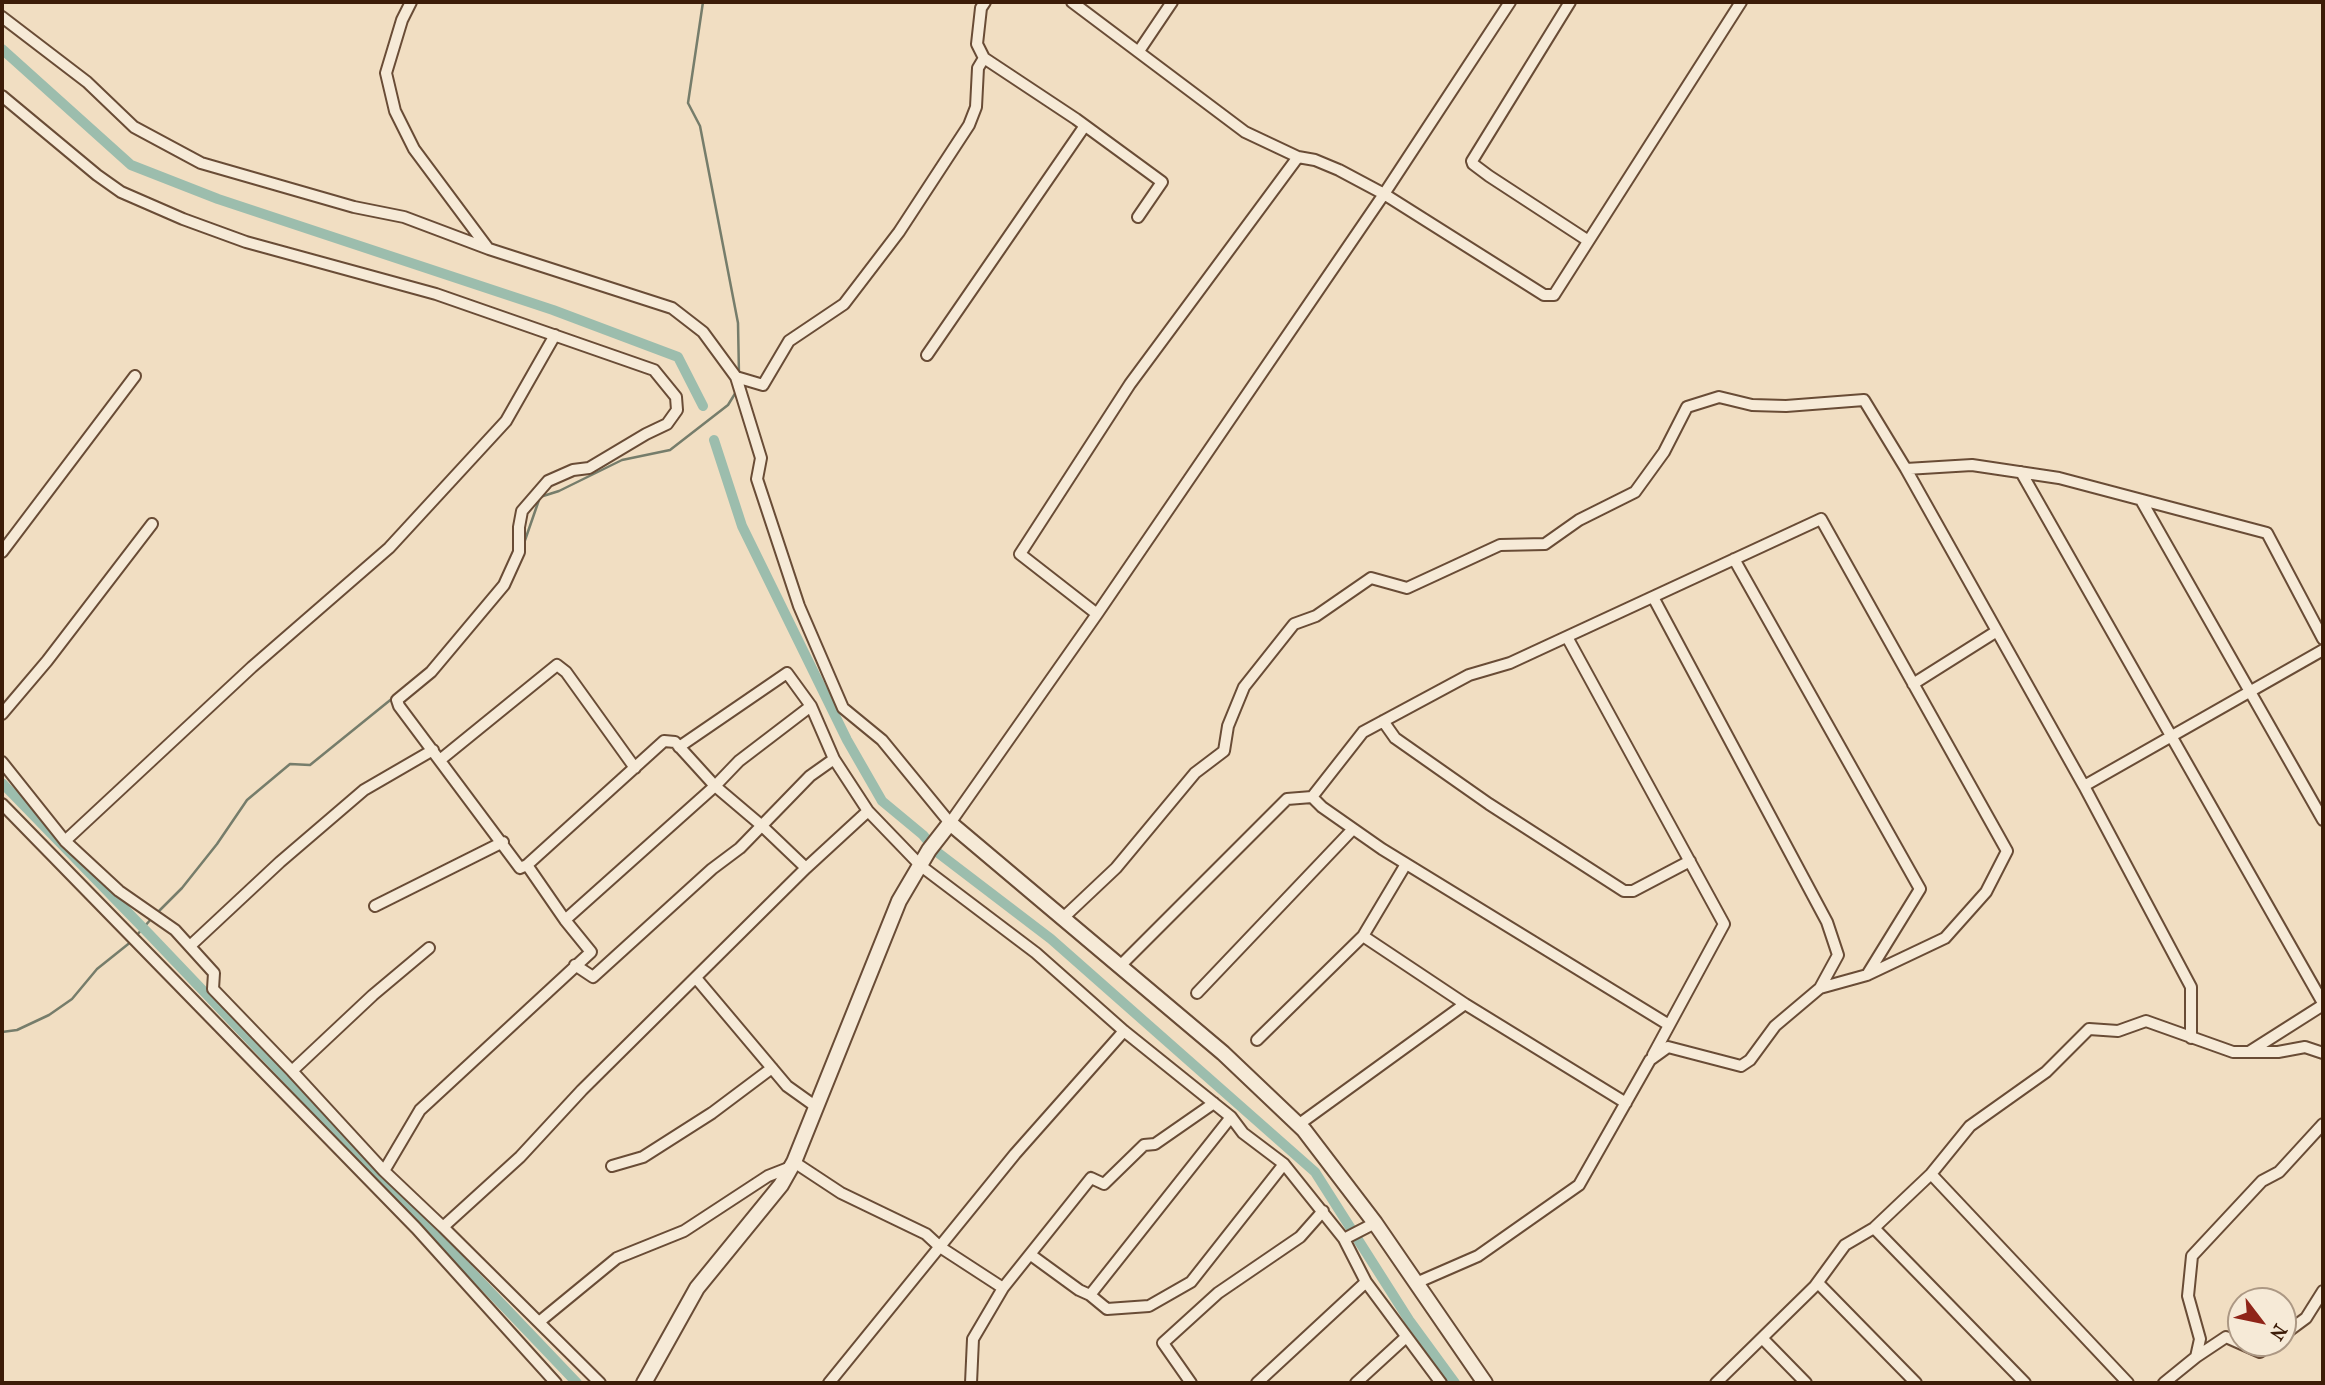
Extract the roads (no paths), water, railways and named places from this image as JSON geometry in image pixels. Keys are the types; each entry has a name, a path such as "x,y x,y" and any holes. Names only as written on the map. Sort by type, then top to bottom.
{"street":[{"path":"411,2 402,20 386,73 395,111 414,149 489,249"},
{"path":"985,2 981,8 977,44 984,58 1162,182 1138,217"},
{"path":"1072,2 1245,132 1298,157 1315,160 1339,170 1384,194 1544,295 1554,295 1741,2"},
{"path":"1139,51 1172,2"},
{"path":"644,1383 697,1289 781,1185 792,1164 899,901 929,850 1097,614 1384,194 1510,2"},
{"path":"1570,2 1472,161 1489,177 1587,240"},
{"path":"2,17 87,82 134,127 201,163 354,207 404,217 489,249 672,308 703,332 736,377 761,458 757,480 799,606 843,708 882,740 947,828 1063,918 1223,1053 1298,1125 1375,1223 1485,1383"},
{"path":"736,377 763,385 789,341 844,304 900,232 969,125 976,107 978,68 984,58"},
{"path":"2,96 121,192 171,214 246,242 436,294 654,370 676,397 677,410 667,425 646,434 589,468 573,470 548,481 522,511 519,552 504,585 431,672 397,699 399,706 520,868 527,865 664,741 674,742 715,786 806,868"},
{"path":"927,355 1084,127"},
{"path":"1097,614 1020,554 1130,384 1298,157"},
{"path":"65,841 252,667 389,548 506,421 555,335"},
{"path":"2,552 135,376"},
{"path":"1063,918 1116,868 1195,773 1224,751 1228,726 1244,687 1294,624 1316,616 1371,578 1407,588 1500,545 1545,544 1579,520 1635,492 1664,452 1687,407 1719,397 1752,405 1864,400 1906,469 2084,786 2190,987 2191,1038"},
{"path":"1906,469 1972,465 2059,478 2267,533 2323,639"},
{"path":"2021,472 2323,1004 2249,1052"},
{"path":"2141,500 2323,820"},
{"path":"1312,797 1363,732 1383,721 1469,675 1510,663 1821,519 2007,851 1986,892 1945,938 1867,975 1820,988"},
{"path":"2,714 47,661 152,524"},
{"path":"1734,559 1920,889 1867,975"},
{"path":"1650,1060 1668,1047 1741,1066 1750,1060 1775,1026 1820,988 1838,955 1828,922 1653,597"},
{"path":"1913,684 1997,631"},
{"path":"1416,1283 1478,1256 1579,1185 1724,924 1567,637"},
{"path":"2084,786 2323,650"},
{"path":"440,760 557,665 566,672 635,768"},
{"path":"679,747 787,673 811,706 834,759 868,811 921,866 1036,953 1124,1031 1231,1118 1243,1133 1284,1164 1344,1239 1366,1282 1441,1383"},
{"path":"565,920 715,786 739,761 811,706"},
{"path":"1383,721 1395,738 1489,804 1624,891 1633,891 1690,861"},
{"path":"190,946 280,862 364,790 433,750"},
{"path":"575,965 593,977 712,869 740,848 810,776 834,759"},
{"path":"2,762 65,841 119,891 176,930 214,972 213,989 384,1171 600,1383"},
{"path":"1120,966 1287,799 1312,797 1353,829 1406,864 1669,1026"},
{"path":"2,804 416,1228 556,1383"},
{"path":"443,1227 520,1157 582,1090 806,868 868,811"},
{"path":"1197,993 1353,829"},
{"path":"375,906 503,842"},
{"path":"1257,1040 1363,936 1406,864"},
{"path":"384,1171 420,1110 591,952 527,865"},
{"path":"1363,936 1465,1004 1626,1103"},
{"path":"292,1071 429,948"},
{"path":"696,978 788,1086 815,1107"},
{"path":"1298,1125 1465,1004"},
{"path":"1716,1383 1818,1283 1845,1245 1874,1228 1931,1174 1970,1126 2046,1072 2089,1029 2118,1031 2147,1021 2233,1052 2278,1052 2305,1047 2323,1052"},
{"path":"829,1383 1015,1154 1124,1031"},
{"path":"612,1167 643,1157 712,1112 772,1068"},
{"path":"971,1383 973,1339 1003,1288 1091,1178 1104,1184 1144,1145 1155,1144 1213,1103"},
{"path":"1090,1295 1231,1118"},
{"path":"2196,1357 2200,1339 2188,1296 2192,1256 2262,1181 2279,1172 2323,1124"},
{"path":"792,1164 841,1193 926,1234 940,1247 1003,1288"},
{"path":"539,1322 617,1258 684,1231 768,1176 792,1164"},
{"path":"1031,1255 1107,1309 1149,1306 1191,1282 1284,1164"},
{"path":"1931,1174 2128,1383"},
{"path":"1191,1383 1163,1343 1218,1293 1300,1237 1323,1211"},
{"path":"1344,1239 1375,1223"},
{"path":"1874,1228 2025,1383"},
{"path":"1257,1383 1366,1282"},
{"path":"1818,1283 1916,1383"},
{"path":"2297,1325 2306,1318 2323,1291"},
{"path":"2164,1383 2196,1357 2227,1337"},
{"path":"1356,1383 1405,1338"},
{"path":"1762,1338 1806,1383"}],"waterway":[{"path":"703,2 688,103 700,126 738,323 739,375"},
{"path":"2,49 131,165 218,199 553,310 678,357 703,406"},
{"path":"523,546 540,497 559,491 622,460 670,450 728,405 736,392"},
{"path":"714,440 742,526 847,740 882,801 923,835 937,852 1051,939 1315,1172 1409,1320 1455,1383"},
{"path":"157,913 182,888 247,800 290,764 310,765 394,697"},
{"path":"2,783 577,1383"},
{"path":"136,936 152,918"},
{"path":"2,1032 17,1030 49,1015 72,999 97,969 132,941"}]}
